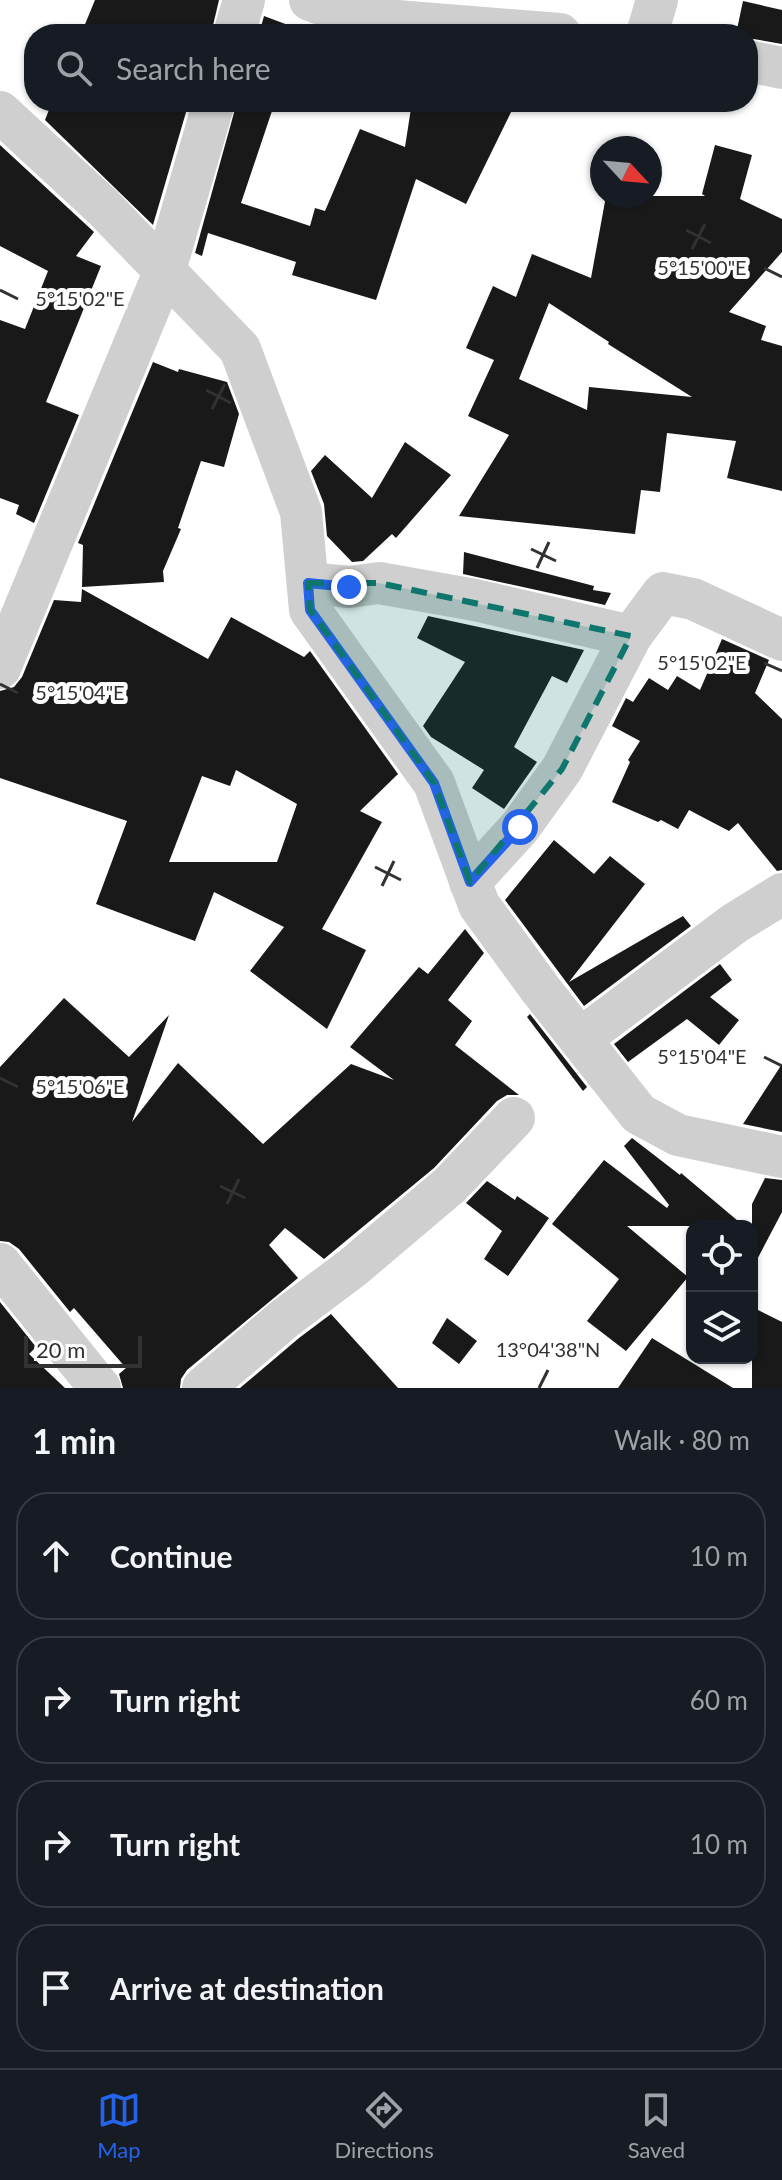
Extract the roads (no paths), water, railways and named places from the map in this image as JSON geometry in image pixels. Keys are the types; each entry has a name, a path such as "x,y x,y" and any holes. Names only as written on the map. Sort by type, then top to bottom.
{"street":[{"path":"237,24 244,0"},
{"path":"310,0 360,18 435,24"},
{"path":"650,24 657,0"},
{"path":"758,63 782,68"},
{"path":"0,112 103,207 240,349 301,512 310,610 434,783 479,905 639,1114 678,1135 782,1157"},
{"path":"0,668 165,270 211,112"},
{"path":"308,583 349,587 379,583 475,600 631,636"},
{"path":"470,882 520,827 562,769 631,636 663,593 693,599 782,640"},
{"path":"580,1039 735,923 782,894"},
{"path":"203,1388 450,1185 514,1118"},
{"path":"0,1264 100,1388"}]}
